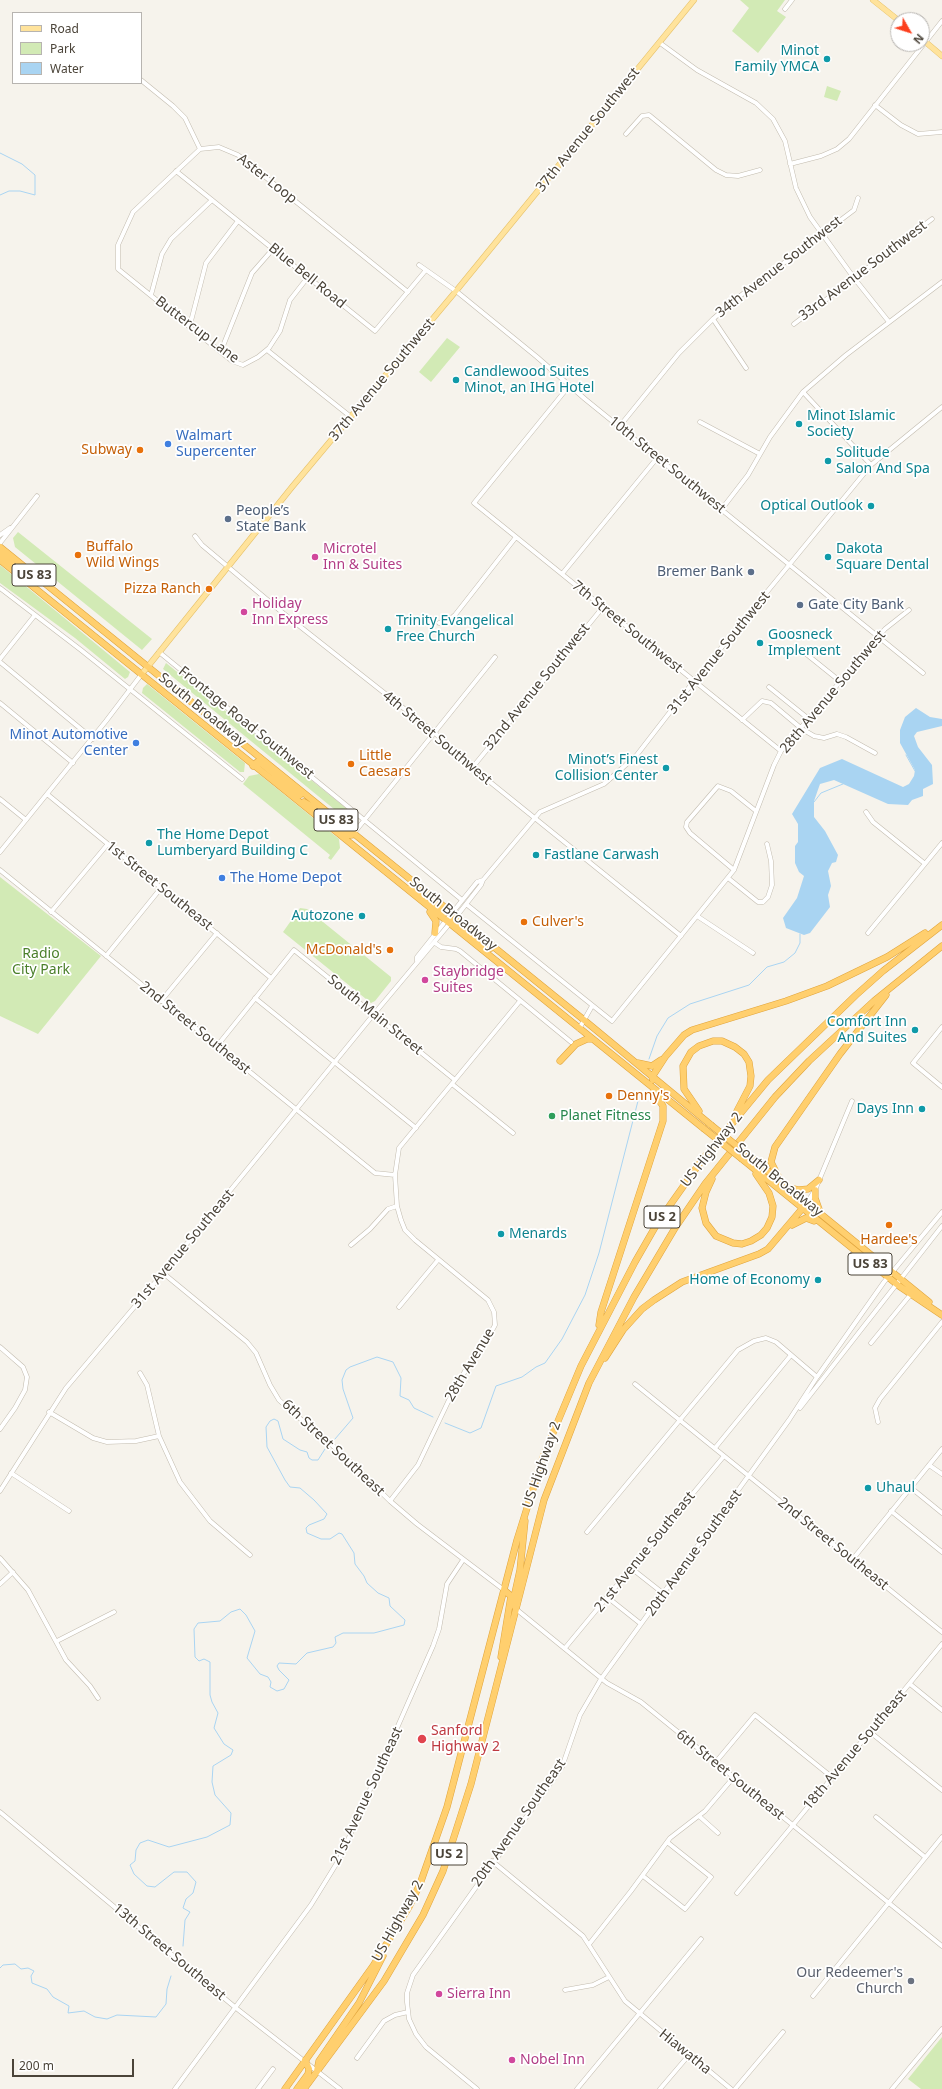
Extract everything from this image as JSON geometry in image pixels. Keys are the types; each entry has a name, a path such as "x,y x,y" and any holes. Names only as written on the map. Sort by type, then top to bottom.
{"highway":[{"name":"South Broadway","path":"0,547 423,890 451,918 579,1029 888,1278 942,1314"},
{"path":"0,554 43,582"},
{"name":"South Broadway","path":"0,560 385,872 416,896 451,918 509,959 893,1272 942,1314"},
{"path":"253,766 257,762 262,764 295,792 318,806"},
{"path":"289,794 318,810 348,835 352,835 354,833"},
{"path":"350,843 355,840 357,841 390,868 423,890"},
{"path":"385,872 410,887 451,918"},
{"path":"416,896 418,902 434,916 436,921 436,933"},
{"path":"661,1094 653,1083 652,1077 665,1057 684,1035 692,1030 786,1001 840,980 887,956 942,924"},
{"name":"US Highway 2","path":"285,2089 390,1940 420,1884 439,1834 526,1507 542,1457 565,1401 597,1334 635,1262 658,1222 726,1130 768,1080 818,1030 883,971 942,924"},
{"name":"US Highway 2","path":"304,2089 384,1981 423,1915 443,1871 471,1784 544,1500 589,1383 611,1338 646,1274 679,1222 724,1158 809,1061 874,1001 942,946"},
{"path":"782,1182 771,1162 775,1147 864,1020 883,998 912,970"},
{"path":"560,1061 576,1044 587,1039 592,1039"},
{"path":"710,1124 684,1090 682,1079 683,1066 687,1058 699,1046 713,1041 722,1041 736,1047 744,1054 749,1062 751,1076 747,1093 726,1130"},
{"path":"597,1334 601,1312 664,1114 663,1106 656,1095 609,1057 598,1044"},
{"path":"635,1063 652,1066 665,1057"},
{"path":"724,1158 706,1192 703,1212 712,1232 721,1239 742,1244 756,1238 767,1228 772,1217 772,1206 769,1193 745,1162"},
{"path":"788,1187 798,1190 808,1189 819,1180"},
{"path":"815,1190 816,1204 822,1215"},
{"path":"589,1383 614,1342 648,1304 682,1282 759,1254 775,1242 807,1203"},
{"path":"786,1229 800,1219 806,1218 822,1225"},
{"path":"516,1609 513,1602 520,1570 526,1507"},
{"path":"496,1687 503,1634 510,1600 509,1593 504,1590"},
{"path":"317,2071 317,2066 325,2050 365,1992 390,1940"},
{"path":"297,2089 308,2074 309,2069 305,2060"}],"main road":[{"name":"37th Avenue Southwest","path":"141,675 228,566 456,291 694,0"},
{"path":"873,0 890,14"},
{"path":"930,45 942,56"}],"street":[{"path":"785,9 792,0"},
{"path":"930,34 942,21"},
{"path":"660,43 697,70 756,103 773,119 785,141 796,188 805,208 821,234 889,322"},
{"path":"790,164 821,156 837,149 849,139 915,52"},
{"path":"142,81 173,106 184,118 200,149 176,171"},
{"path":"875,105 901,125 918,134 942,132"},
{"path":"626,134 642,116 649,115 716,170 726,175 738,176 760,170"},
{"name":"Aster Loop","path":"200,149 219,147 238,155 408,292"},
{"name":"Blue Bell Road","path":"176,171 375,331 426,270"},
{"name":"Buttercup Lane","path":"176,171 133,212 118,245 118,269 232,361 244,365 266,350 280,331 290,300 308,277"},
{"name":"34th Avenue Southwest","path":"619,427 680,353 713,319 736,299 854,210 858,198"},
{"path":"151,295 162,254 171,239 212,200"},
{"name":"33rd Avenue Southwest","path":"794,324 932,219"},
{"path":"190,326 206,263 238,221"},
{"path":"221,351 252,273 273,249"},
{"name":"10th Street Southwest","path":"419,265 456,291 537,357 569,386 619,427 923,673"},
{"path":"721,510 748,476 760,454 787,412 803,392 846,355 942,282"},
{"path":"713,319 746,368"},
{"path":"266,350 351,416"},
{"name":"7th Street Southwest","path":"569,386 474,503 781,751"},
{"path":"803,392 872,465"},
{"name":"31st Avenue Southwest","path":"417,961 417,957 436,933 466,904 481,885 483,880 534,818 548,808 604,784 620,772 636,756 694,681 872,465 942,407"},
{"path":"700,422 760,454"},
{"path":"562,574 657,458"},
{"path":"0,543 37,496"},
{"path":"0,535 16,523"},
{"name":"4th Street Southwest","path":"195,536 202,545 347,666 435,733 472,768 681,936"},
{"path":"439,623 449,620 455,615 516,537"},
{"path":"0,588 242,779"},
{"name":"32nd Avenue Southwest","path":"472,768 603,607"},
{"name":"28th Avenue Southwest","path":"592,1006 612,1021 728,878 734,870 774,765 781,751 810,720 879,637 895,620 909,610"},
{"path":"0,659 35,615"},
{"path":"800,649 841,682"},
{"name":"Frontage Road Southwest","path":"159,652 462,900"},
{"path":"354,833 495,657"},
{"path":"0,662 93,738"},
{"name":"37th Avenue Southwest","path":"0,852 93,738 141,675"},
{"path":"769,686 810,720"},
{"path":"742,720 762,702 771,703 802,729 824,738 836,734 846,737 876,753"},
{"path":"0,703 73,763"},
{"path":"734,870 690,833 686,827 687,822 715,788 721,786 731,791 756,811"},
{"name":"1st Street Southeast","path":"47,794 271,978"},
{"path":"0,799 26,820"},
{"path":"866,812 873,822 924,863"},
{"path":"868,933 924,863 942,843"},
{"path":"728,878 758,902 763,902 768,897 772,885 771,861 767,844"},
{"path":"51,912 108,845"},
{"name":"2nd Street Southeast","path":"0,870 375,1173 395,1175"},
{"name":"31st Avenue Southwest","path":"374,1014 417,961 421,960 435,943 462,900 477,882 483,880"},
{"path":"106,956 161,888"},
{"path":"466,904 592,1006 579,1029"},
{"path":"697,916 753,953"},
{"path":"161,1001 217,933"},
{"path":"435,943 442,947 460,951 571,1042"},
{"name":"South Main Street","path":"271,978 294,950 455,1080"},
{"path":"217,1046 271,978"},
{"path":"254,998 416,1128"},
{"name":"28th Avenue","path":"390,1501 418,1465 448,1402 465,1371 484,1345 495,1325 494,1312 488,1300 438,1260 405,1230 397,1206 395,1175 399,1148 520,1001"},
{"name":"31st Avenue Southeast","path":"0,1491 49,1412 79,1373 163,1273 374,1014"},
{"path":"942,1027 913,1063 942,1088"},
{"path":"452,1084 513,1133"},
{"path":"807,1203 815,1190 852,1101"},
{"path":"351,1245 370,1229 388,1209 397,1206"},
{"path":"789,1420 817,1377 888,1278 942,1212"},
{"path":"789,1420 822,1382 900,1278 942,1226"},
{"path":"399,1307 438,1260"},
{"name":"6th Street Southeast","path":"163,1273 247,1342 256,1353 270,1385 279,1400 340,1452 390,1501 463,1560 504,1590"},
{"path":"871,1343 911,1294"},
{"path":"878,1422 876,1408 880,1399 942,1322"},
{"path":"587,1532 738,1350 754,1341 766,1338 776,1342 817,1377"},
{"path":"0,1347 23,1367 27,1377 25,1390 15,1408 0,1429"},
{"path":"635,1384 715,1448 791,1355"},
{"path":"140,1373 147,1385 159,1436 180,1482 199,1508 226,1536 250,1555"},
{"path":"49,1412 93,1438 107,1442 136,1441 159,1436"},
{"name":"20th Avenue Southeast","path":"408,2012 407,1993 409,1984 418,1965 492,1861 562,1767 571,1746 580,1715 601,1679 789,1420"},
{"name":"2nd Street Southeast","path":"715,1448 942,1632"},
{"path":"852,1560 942,1449"},
{"name":"21st Avenue Southeast","path":"565,1648 724,1456"},
{"path":"929,1465 942,1474"},
{"path":"11,1473 69,1510"},
{"path":"910,1487 942,1513"},
{"path":"891,1511 942,1552"},
{"path":"0,1558 28,1590 66,1660 90,1686 98,1698"},
{"name":"21st Avenue Southeast","path":"175,2089 311,1905 340,1858 433,1646 439,1629 447,1584 463,1560"},
{"path":"631,1568 664,1594"},
{"path":"0,1584 13,1572"},
{"path":"607,1597 641,1624"},
{"name":"6th Street Southeast","path":"516,1609 601,1679 620,1692 641,1702 942,1946"},
{"path":"57,1641 114,1612"},
{"name":"18th Avenue Southeast","path":"737,1893 942,1644"},
{"path":"910,1684 942,1710"},
{"path":"716,1763 755,1715 833,1778"},
{"path":"870,1732 942,1790"},
{"path":"590,1943 643,1876 667,1842 714,1802 734,1778"},
{"name":"13th Street Southeast","path":"0,1812 236,2008 305,2060 337,2088"},
{"path":"699,1816 718,1833"},
{"path":"876,1817 925,1857"},
{"path":"813,1996 942,1837"},
{"path":"643,1876 685,1909 711,1877 667,1842"},
{"name":"Hiawatha","path":"492,1861 590,1943 609,1977 625,2001 731,2089"},
{"path":"577,2089 701,1939"},
{"path":"565,1990 593,1984 609,1977"},
{"path":"356,2058 384,2021 395,2015 408,2012 416,2034 426,2047 477,2089"},
{"path":"892,2089 942,2029"},
{"path":"735,2089 783,2032"},
{"path":"660,2089 689,2055"},
{"path":"258,2089 273,2069"}],"green space":[{"path":"740,0 785,0 777,11 786,17 758,53 732,31 749,8"},
{"path":"827,86 841,91 837,101 824,97"},
{"path":"447,338 460,347 431,382 419,372"},
{"path":"18,532 152,639 142,650 15,547 13,538"},
{"path":"0,565 130,672 128,677 125,679 75,638 0,583"},
{"path":"166,663 357,817 351,823 163,669"},
{"path":"147,684 245,763 244,772 240,772 142,693 143,688"},
{"path":"259,774 339,839 340,848 331,860 328,858 330,855 243,784 249,776"},
{"name":"Radio City Park","path":"0,877 101,956 38,1034 0,1016"},
{"path":"300,908 307,909 391,977 391,981 375,1001 371,1003 283,932"},
{"path":"942,2037 942,2089 921,2089 908,2079"}],"water":[{"path":"916,708 930,717 942,719 942,726 917,732 914,736 918,747 932,765 933,784 923,789 923,796 912,800 908,805 888,804 834,780 820,784 814,801 814,817 825,831 838,855 836,862 832,863 828,871 831,886 828,895 830,907 810,933 804,935 786,928 783,918 797,898 804,876 799,872 795,863 795,846 798,842 798,824 792,814 820,768 842,759 903,787 909,784 914,776 915,770 900,743 900,730 905,717"}],"waterway":[{"path":"0,153 22,164 35,175 35,195 20,191 9,191 0,195"},
{"path":"906,755 915,771"},
{"path":"814,802 821,793 843,784"},
{"path":"649,1059 657,1036 668,1018 690,1004 749,985 767,967 784,962 795,953 800,943 800,934"},
{"path":"445,1423 470,1433 481,1428 496,1386 522,1377 536,1367 545,1363 562,1339 585,1295 599,1253 639,1097"},
{"path":"335,1439 353,1418 343,1389 342,1380 346,1370 350,1367 377,1357 393,1362 401,1378 400,1396 409,1400 414,1408 433,1417"},
{"path":"183,1946 185,1920 190,1912 183,1908 186,1899 193,1893 196,1882 187,1872 174,1872 155,1887 147,1886 134,1874 130,1865 135,1861 136,1850 140,1843 148,1840 169,1847 207,1837 230,1825 231,1813 215,1795 212,1782 213,1766 231,1755 233,1750 224,1744 214,1728 218,1713 210,1695 210,1662 204,1659 199,1661 195,1657 194,1629 198,1623 220,1621 231,1612 240,1609 246,1615 255,1631 247,1658 260,1674 268,1677 271,1682 270,1687 277,1691 284,1689 289,1680 279,1670 277,1666 279,1663 296,1664 307,1653 333,1647 336,1643 335,1637 343,1633 374,1633 404,1625 405,1620 390,1606 389,1598 378,1593 367,1583 364,1576 355,1564 354,1553 342,1534 339,1533 330,1539 321,1539 307,1533 306,1528 309,1525 324,1519 327,1514 300,1488 290,1487 285,1480 267,1447 266,1427 270,1421 274,1419 278,1421 283,1439 300,1450 307,1452 309,1458 312,1460 318,1460 325,1449"},
{"path":"0,1968 3,1965 15,1964 21,1969 28,1968 34,1971 31,1976 32,1983 47,1989 53,1997 69,2006 68,2013 84,2011 95,2017 107,2019 117,2015 156,2017 166,2004 167,1989 171,1976"}],"place":[{"name":"Minot Family YMCA","path":"827,59"},
{"name":"Candlewood Suites Minot, an IHG Hotel","path":"456,380"},
{"name":"Minot Islamic Society","path":"799,424"},
{"name":"Walmart Supercenter","path":"168,444"},
{"name":"Subway","path":"140,450"},
{"name":"Solitude Salon And Spa","path":"828,461"},
{"name":"Optical Outlook","path":"871,506"},
{"name":"People’s State Bank","path":"228,519"},
{"name":"Buffalo Wild Wings","path":"78,555"},
{"name":"Microtel Inn & Suites","path":"315,557"},
{"name":"Dakota Square Dental","path":"828,557"},
{"name":"Bremer Bank","path":"751,572"},
{"name":"Pizza Ranch","path":"209,589"},
{"name":"Gate City Bank","path":"800,605"},
{"name":"Holiday Inn Express","path":"244,612"},
{"name":"Trinity Evangelical Free Church","path":"388,629"},
{"name":"Goosneck Implement","path":"760,643"},
{"name":"Minot Automotive Center","path":"136,743"},
{"name":"Little Caesars","path":"351,764"},
{"name":"Minot’s Finest Collision Center","path":"666,768"},
{"name":"The Home Depot Lumberyard Building C","path":"149,843"},
{"name":"Fastlane Carwash","path":"536,855"},
{"name":"The Home Depot","path":"222,878"},
{"name":"Autozone","path":"362,916"},
{"name":"Culver's","path":"524,922"},
{"name":"McDonald's","path":"390,950"},
{"name":"Staybridge Suites","path":"425,980"},
{"name":"Comfort Inn And Suites","path":"915,1030"},
{"name":"Denny's","path":"609,1096"},
{"name":"Days Inn","path":"922,1109"},
{"name":"Planet Fitness","path":"552,1116"},
{"name":"Hardee's","path":"889,1225"},
{"name":"Menards","path":"501,1234"},
{"name":"Home of Economy","path":"818,1280"},
{"name":"Uhaul","path":"868,1488"},
{"name":"Sanford Highway 2","path":"422,1739"},
{"name":"Our Redeemer's Church","path":"911,1981"},
{"name":"Sierra Inn","path":"439,1994"},
{"name":"Nobel Inn","path":"512,2060"}]}
